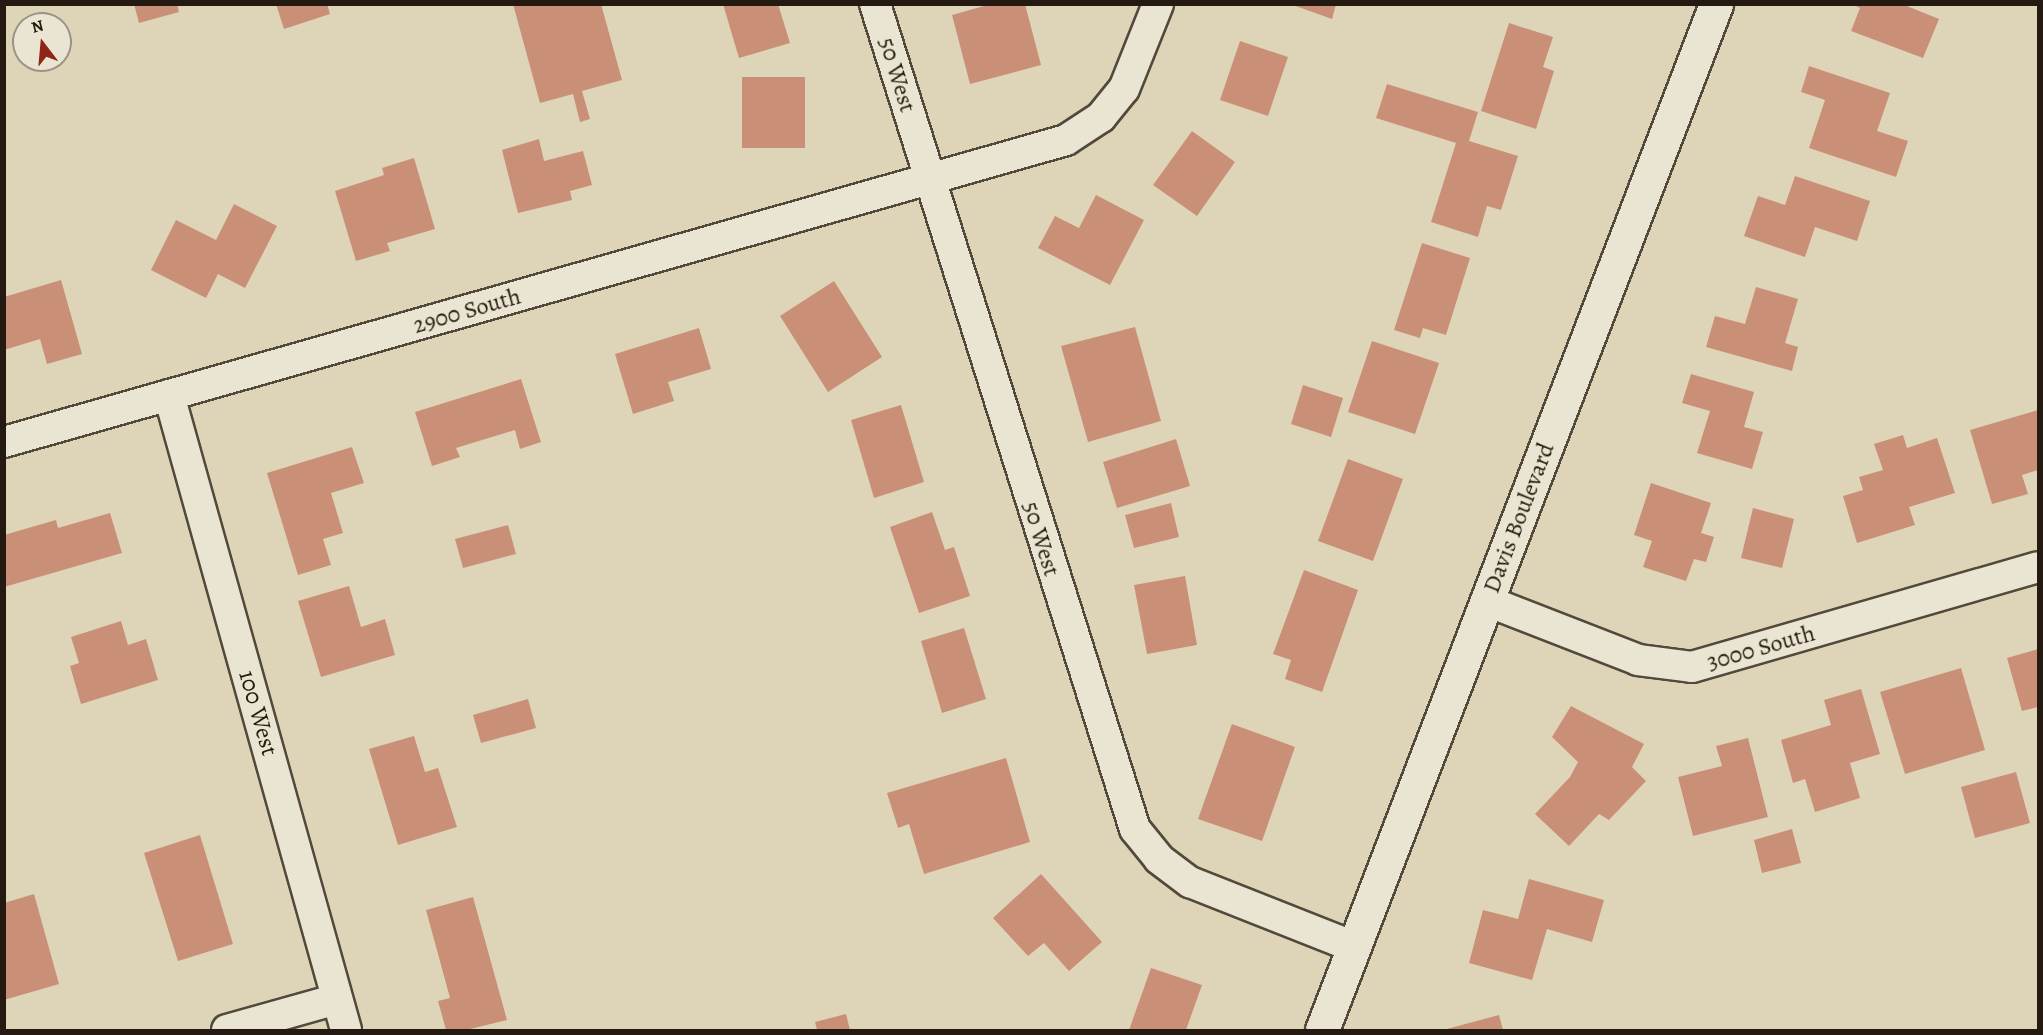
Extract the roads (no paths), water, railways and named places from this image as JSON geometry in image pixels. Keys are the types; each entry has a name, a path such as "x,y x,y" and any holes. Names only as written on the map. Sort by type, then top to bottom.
{"street":[{"name":"50 West","path":"875,4 1135,829 1158,860 1190,882 1354,946"},
{"name":"2900 South","path":"4,442 1045,147 1085,129 1124,89 1158,4"},
{"name":"Davis Boulevard","path":"1322,1030 1716,4"},
{"name":"100 West","path":"169,395 346,1030"},
{"name":"3000 South","path":"1487,601 1638,660 1692,667 2038,567"},
{"path":"227,1030 337,999"}]}
